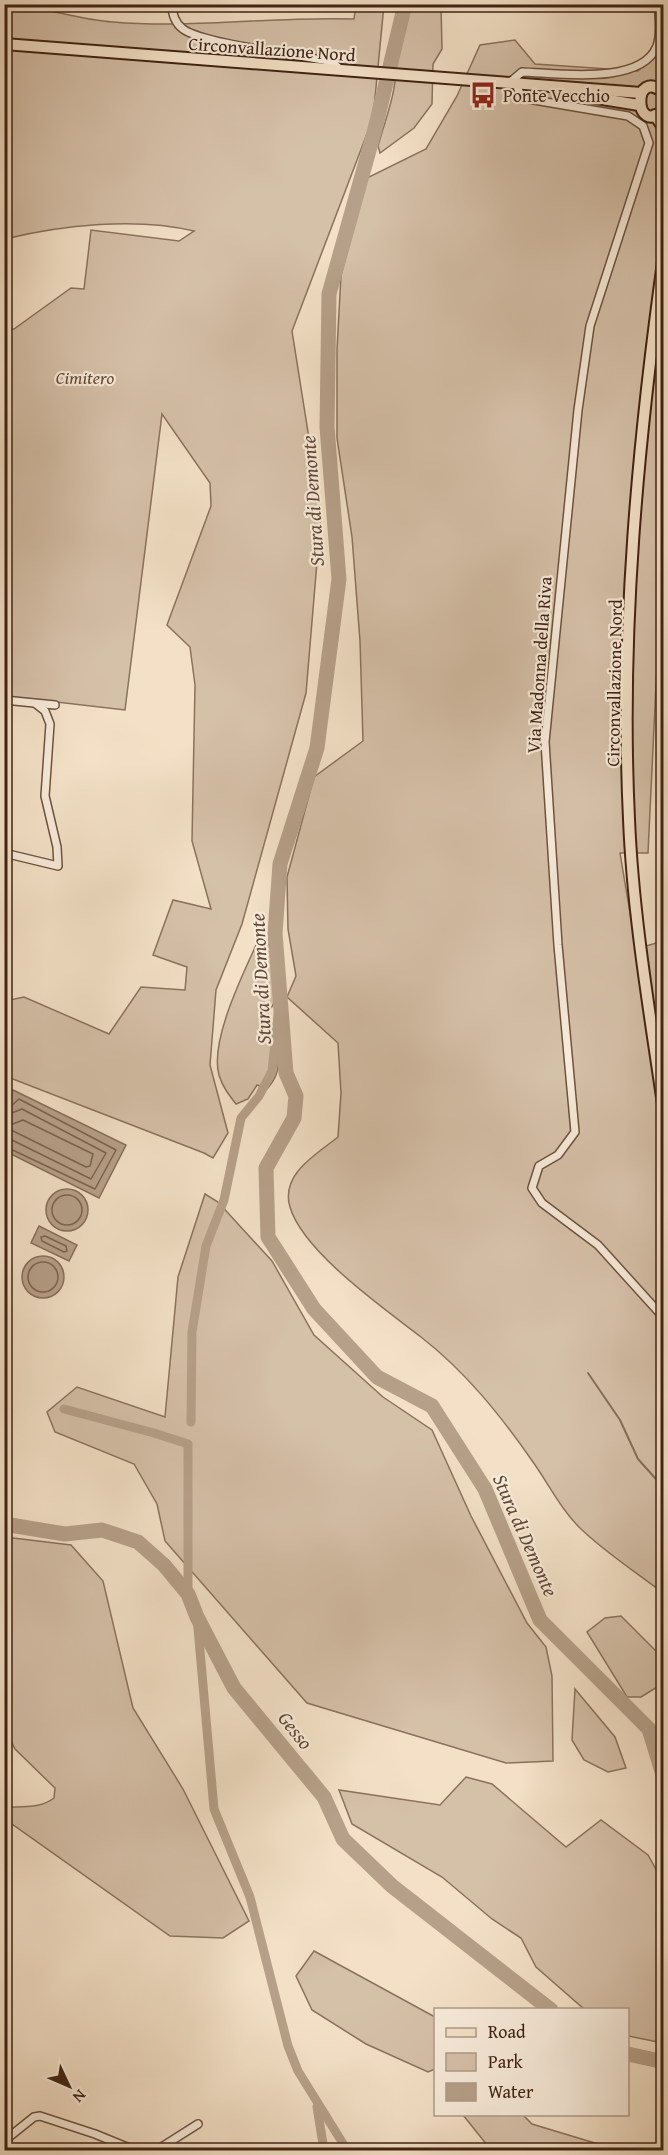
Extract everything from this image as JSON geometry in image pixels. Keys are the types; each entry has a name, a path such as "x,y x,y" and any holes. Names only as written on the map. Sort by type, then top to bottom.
{"main road":[{"name":"Circonvallazione Nord","path":"4,44 536,87 641,93 652,87 663,93"},
{"name":"Circonvallazione Nord","path":"536,87 639,105"},
{"path":"641,93 639,105 644,112 660,116 663,129"},
{"name":"Circonvallazione Nord","path":"663,255 637,476 628,669 629,818 634,884 663,1111"}],"street":[{"path":"172,4 176,21 187,32 226,42 332,62 342,71"},
{"path":"512,85 522,72 609,73 637,67 652,54 657,45 661,22 659,4"},
{"name":"Via Madonna della Riva","path":"512,85 522,97 528,99 628,116 643,126 649,143 590,326 578,410 545,742 558,945 575,1132 558,1155 538,1166 532,1188 542,1203 598,1245 663,1318"},
{"path":"4,700 55,705"},
{"path":"4,853 58,866 57,847 45,796 50,724 45,711 36,704"},
{"path":"4,2141 34,2117 40,2116 95,2133 134,2151"},
{"path":"157,2151 198,2124"}],"green space":[{"name":"Cimitero","path":"5,5 32,7 99,21 173,24 354,19 356,5 384,5 373,118 292,331 321,514 306,693 242,924 216,990 210,1065 228,1133 213,1158 5,1076 5,1001 24,997 109,1034 141,987 185,990 187,967 153,955 173,900 211,909 192,841 195,685 190,647 167,625 211,506 210,483 162,414 125,710 5,696 5,328 14,329 71,288 84,289 91,230 179,241 194,231 148,224 99,224 5,239"},
{"path":"416,5 441,5 442,49 433,64 432,104 414,128 380,153 378,146 393,95 400,32 409,12"},
{"path":"663,8 664,517 648,853 620,853 636,949 663,941 663,1593 611,1554 574,1522 533,1462 482,1395 421,1337 328,1261 298,1224 290,1207 288,1195 290,1185 302,1166 338,1137 341,1093 338,1043 287,997 296,976 288,929 287,877 314,777 363,741 360,641 352,537 337,438 337,350 341,275 367,178 426,149 457,96 480,45 515,40 535,64 638,71 656,47"},
{"path":"262,932 272,950 275,1001 264,1021 262,1032 271,1037 274,1044 278,1057 278,1070 267,1089 257,1085 248,1099 236,1104 219,1075 217,1060 219,1042 231,1003"},
{"path":"205,1194 218,1202 272,1261 314,1335 383,1397 432,1430 471,1516 527,1623 546,1647 552,1676 553,1761 506,1763 307,1703 165,1541 157,1504 134,1464 55,1432 47,1412 77,1387 165,1417 178,1277"},
{"path":"5,1537 71,1545 103,1581 133,1708 183,1789 249,1921 223,1938 170,1936 5,1819 5,1808 48,1802 54,1798 55,1788 15,1749 5,1729"},
{"path":"621,1616 660,1655 662,1684 641,1697 627,1697 587,1632 605,1618"},
{"path":"575,1689 615,1737 626,1768 608,1772 584,1760 572,1740"},
{"path":"466,1777 492,1784 566,1847 601,1820 648,1855 663,1882 663,2043 629,2036 629,2008 583,2008 536,1967 521,1938 492,1919 442,1877 352,1824 339,1790 440,1805"},
{"path":"314,1951 434,2016 434,2069 428,2072 366,2044 312,2010 296,1976"},
{"path":"464,2116 524,2116 532,2124 618,2150 491,2150"}],"water":[{"path":"13,1090 126,1145 99,1198 5,1151 5,1107"},
{"path":"67,1189 82,1195 88,1210 82,1225 67,1231 52,1225 46,1210 52,1195"},
{"path":"39,1226 77,1245 69,1261 31,1243"},
{"path":"43,1256 51,1257 58,1262 63,1269 63,1285 58,1292 51,1297 43,1298 35,1297 28,1292 23,1285 22,1277 23,1269 28,1262 35,1257"}],"waterway":[{"name":"Stura di Demonte","path":"405,4 375,129 329,294 327,427 339,579 317,748 280,864 275,933 286,1073 296,1096 294,1118 266,1168 268,1237 314,1309 377,1377 432,1406 485,1489 540,1620 649,1729 664,1778"},
{"path":"191,1422 192,1332 206,1246 224,1200 241,1118 259,1096 272,1071 281,987"},
{"path":"588,1373 620,1420 638,1459 664,1488"},
{"path":"64,1409 188,1444 188,1594"},
{"name":"Gesso","path":"4,1524 65,1534 102,1530 138,1542 164,1565 188,1594 197,1617 234,1688 324,1797 343,1839 392,1886 548,2008"},
{"path":"197,1617 214,1809 250,1897 288,2046 298,2071 347,2150"},
{"name":"Gesso","path":"629,2054 664,2062"},
{"path":"317,2107 324,2150"}],"place":[{"name":"Ponte Vecchio","path":"483,95"}]}
